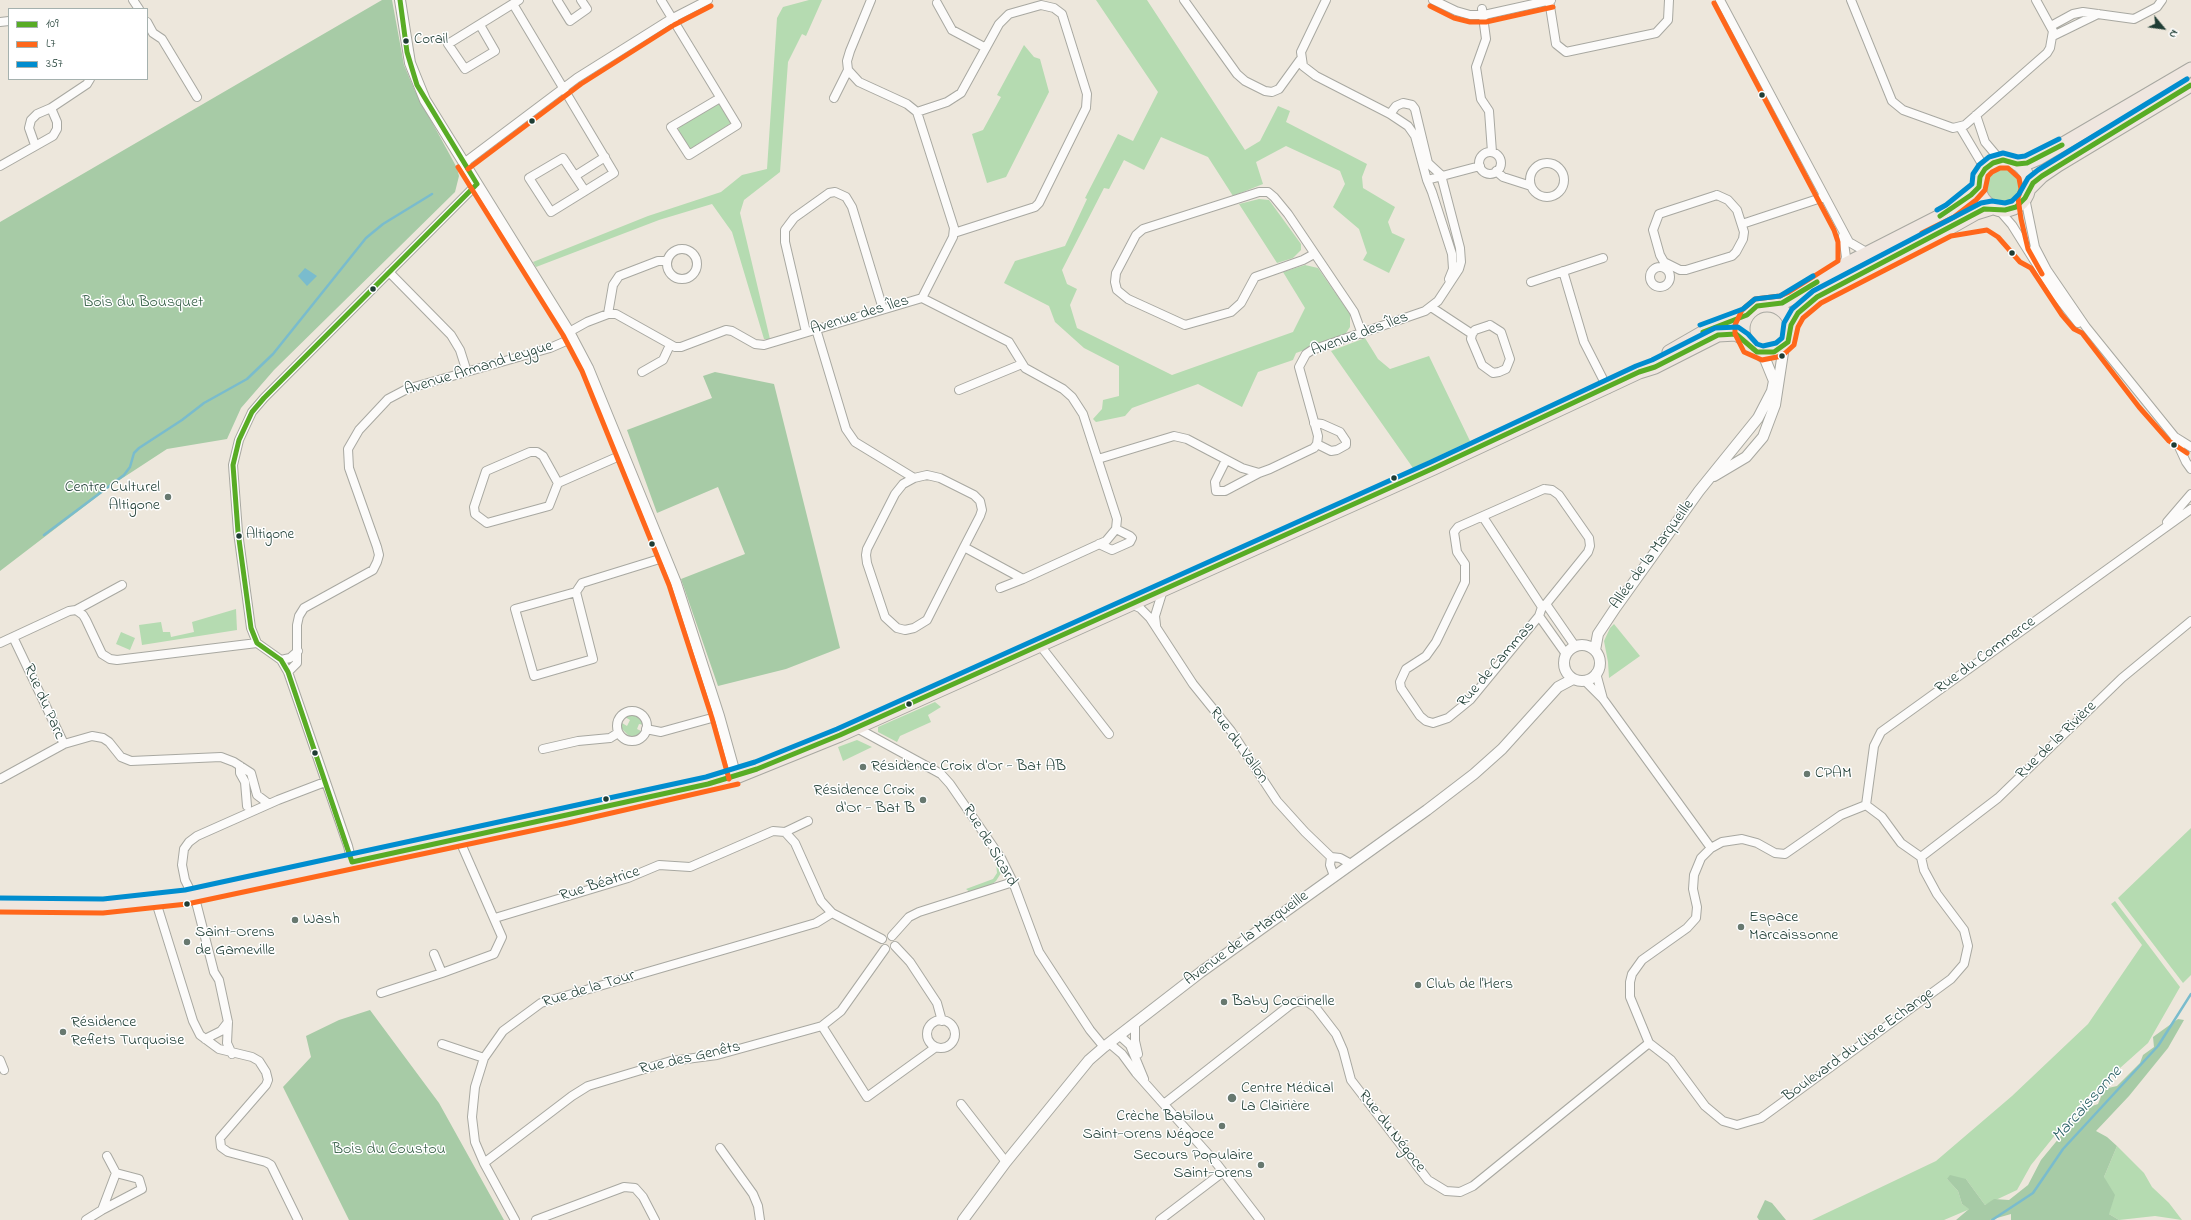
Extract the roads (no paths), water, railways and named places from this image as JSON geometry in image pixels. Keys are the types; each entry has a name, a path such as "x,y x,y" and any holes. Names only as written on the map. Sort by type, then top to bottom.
{"main road":[{"path":"1995,209 1981,195 1979,187 1980,177 1984,169 1993,163 2003,160 2016,164 2027,163 2039,158 2191,70"},
{"path":"1639,372 1655,367 1718,335 1736,334 1744,339 1750,347 1757,352 1768,354 1784,346 1790,336 1791,325 1798,313 1817,298 1914,248 1976,213 2016,207 2042,176 2191,85"},
{"path":"2016,164 2026,175 2027,194"},
{"path":"0,905 103,906 156,902 193,896 460,839 736,777 802,751 1608,388 1639,372 1698,335 1747,314 1757,306 1782,303 1792,298 1844,265 1950,211 1979,187"},
{"path":"1770,305 1784,311 1791,325"},
{"path":"1744,339 1742,326 1747,314"}],"street":[{"path":"400,0 407,52 417,85 464,164 571,335 588,368 666,556 694,634 736,777"},
{"path":"558,0 570,21 587,9 582,0"},
{"path":"661,0 737,125 689,155 671,127 720,98"},
{"path":"464,164 564,87 672,19 708,0"},
{"path":"834,98 848,70 847,61 850,51 871,0"},
{"path":"1184,0 1237,74 1245,81 1265,91 1272,92 1279,89 1300,60 1300,52 1326,0"},
{"path":"1433,0 1456,11 1483,12 1550,0 1556,44 1566,52 1656,33 1668,20 1669,0"},
{"path":"1720,0 1840,227 1849,242 1868,253"},
{"path":"1851,0 1892,101 1903,110 1947,127 1960,127 1976,115 2047,53 2054,36 2051,26 2036,0"},
{"path":"2051,26 2078,13 2099,13 2128,20 2134,19 2157,6 2162,0"},
{"path":"480,25 495,51 465,69 448,44 516,2 614,173 585,191 551,212 529,178 563,158 585,191"},
{"path":"937,3 952,30 986,48"},
{"path":"917,112 948,102 961,93 999,24 1009,14 1040,5 1054,8 1062,14 1088,101 1039,203 1035,207 954,233"},
{"path":"1480,166 1487,173 1496,171 1500,166 1500,159 1492,152 1489,111 1481,99 1476,67 1486,40 1483,12"},
{"path":"2054,36 2099,13"},
{"path":"148,24 153,33 162,39 197,97"},
{"name":"Avenue des Îles","path":"1300,60 1309,72 1390,114 1408,126 1415,136 1427,180 1454,262 1451,276 1438,301"},
{"path":"848,70 859,82 907,104 917,112 953,221 954,233 922,298"},
{"path":"35,145 29,128 31,120 37,114 51,108 87,84 89,80"},
{"name":"Avenue des Îles","path":"1317,444 1318,436 1300,376 1301,360 1312,350 1362,334 1431,308 1438,301 1459,269 1461,256 1441,176 1428,163 1415,109 1412,105 1403,103 1390,114"},
{"path":"0,166 53,136 57,130 57,122 51,108"},
{"path":"1976,115 1985,142 2003,160"},
{"path":"1960,127 1984,169"},
{"path":"1480,166 1482,156 1492,152"},
{"path":"575,176 605,158"},
{"path":"1496,171 1503,177 1531,186 1538,196 1551,198 1561,191 1564,185 1563,173 1556,166 1544,163 1533,171 1530,176 1531,186"},
{"path":"1427,180 1480,166"},
{"path":"352,862 288,672 281,660 257,643 251,628 238,532 233,465 238,440 252,412 264,398 477,184"},
{"path":"806,332 785,242 785,230 794,218 829,193 835,192 846,197 852,207 883,309"},
{"path":"1314,254 1303,260 1255,277 1241,303 1230,312 1185,325 1128,299 1118,290 1115,282 1116,273 1136,235 1143,229 1260,192 1268,192 1274,197 1314,254 1354,312 1362,334"},
{"path":"2027,194 2035,247 2047,270 2086,328 2174,436 2191,469"},
{"path":"1660,255 1670,269 1670,279 1665,286 1654,286 1650,279 1651,272 1656,268 1661,267 1670,269 1686,270 1732,256 1743,239 1744,232 1733,204 1717,195 1659,214 1653,230 1660,255 1661,267"},
{"path":"1742,224 1824,197"},
{"path":"1995,209 2024,243 2056,295 2079,324 2086,328"},
{"path":"1840,227 1845,241 1846,257 1844,265"},
{"path":"1531,282 1603,258"},
{"path":"608,314 613,285 619,276 658,261 668,261"},
{"path":"388,272 451,335 460,350 467,372"},
{"path":"1563,272 1584,342 1608,388"},
{"name":"Avenue des Îles","path":"670,346 681,347 726,330 732,331 760,345 769,344 922,298 1009,342 1017,352 1022,364 1031,372 1063,389 1075,400 1083,414 1098,459 1116,519 1116,529"},
{"path":"1431,308 1472,334"},
{"path":"571,335 587,322 608,314 623,317 670,346 663,360 642,372"},
{"path":"1490,325 1501,332 1510,359 1506,369 1493,373 1482,365 1471,340 1472,334 1484,326 1490,325"},
{"path":"816,329 850,436 860,447 914,478"},
{"name":"Avenue Armand Leygue","path":"288,672 297,663 298,616 304,608 373,570 379,555 349,468 348,449 359,430 388,399 407,389 550,348 571,335"},
{"name":"Allée de la Marqueille","path":"1711,478 1746,457 1763,437 1775,405 1784,346"},
{"name":"Allée de la Marqueille","path":"1595,650 1598,634 1651,557 1758,418 1772,391 1774,381 1765,360 1757,352"},
{"path":"959,390 1022,364"},
{"path":"1226,460 1215,482 1216,491 1225,491 1259,473 1309,452 1317,444 1331,450 1337,450 1346,445 1346,441 1340,432 1322,424 1314,423"},
{"path":"1098,459 1174,436 1187,439 1246,470 1259,473"},
{"path":"2174,436 2191,447"},
{"path":"558,484 543,456 537,452 530,452 486,471 474,507 475,514 487,523 549,506 558,484 624,454"},
{"path":"927,475 940,478 974,496 980,501 982,510 927,620 914,628 905,630 890,624 884,618 867,563 866,555 867,549 895,494 903,484 914,478 927,475"},
{"path":"1544,489 1552,490 1559,495 1589,538 1590,546 1588,552 1544,605 1483,517 1544,489"},
{"name":"Rue du Commerce","path":"2152,537 2191,494"},
{"name":"Rue du Commerce","path":"1866,805 1872,753 1881,732 2191,509"},
{"name":"Rue de Cammas","path":"1483,517 1458,527 1454,532 1457,552 1465,564 1465,582 1436,642 1426,656 1406,670 1402,676 1401,688 1420,716 1433,723 1440,722 1457,712 1470,700 1539,616 1544,605 1580,645"},
{"path":"1000,588 1111,538 1116,529 1132,538 1130,542 1112,550 1099,544"},
{"path":"964,547 1022,578"},
{"path":"576,592 593,659 534,676 515,609 576,592 582,584 666,556"},
{"path":"0,643 68,611 76,610 122,585"},
{"path":"1156,626 1157,611 1164,588"},
{"name":"Rue du Vallon","path":"1130,603 1144,611 1156,626 1193,684 1231,731 1277,801 1300,827 1331,857 1340,858 1351,864"},
{"path":"76,610 86,620 102,654 110,659 117,660 257,643"},
{"name":"Rue de Cammas","path":"1539,616 1566,654"},
{"name":"Rue de la Rivière","path":"1920,857 1998,798 2122,678 2191,622"},
{"name":"Allée de la Marqueille","path":"1580,645 1598,634"},
{"name":"Rue du Parc","path":"0,779 64,744 13,637"},
{"path":"1038,644 1109,734"},
{"path":"1603,700 1596,673 1600,661 1595,650 1580,645 1566,654 1565,669 1573,679 1585,681 1603,700 1711,848"},
{"path":"281,660 290,658 298,651"},
{"name":"Avenue de la Marqueille","path":"1558,687 1565,669"},
{"path":"1585,681 1596,673"},
{"name":"Avenue de la Marqueille","path":"963,1220 1006,1162 1090,1060 1196,976 1427,810 1490,760 1558,687 1573,679"},
{"path":"631,711 642,715 646,723 646,729 640,738 632,741 624,739 618,733 617,724 620,716 631,711"},
{"path":"646,729 661,732 719,716"},
{"name":"Rue de Sicard","path":"855,727 940,774 964,803 1001,858 1013,882 1039,952 1084,1021 1107,1045 1122,1054 1130,1067 1223,1172 1260,1220"},
{"path":"543,749 578,741 610,738 618,733"},
{"path":"64,744 80,739 98,737 110,742 121,757 131,761 221,757 246,768 251,773 257,795 269,804"},
{"path":"240,766 240,773 245,782 247,806"},
{"path":"232,1054 227,1043 228,1022 219,980 214,972 193,896 185,880 182,866 184,849 189,842 197,836 269,804 325,782"},
{"path":"239,817 257,795"},
{"path":"1649,1043 1645,1030 1632,1004 1630,982 1636,966 1642,960 1687,928 1696,918 1698,907 1693,889 1694,875 1702,858 1711,848 1722,842 1742,839 1757,843 1775,853 1785,854 1841,815 1866,805 1882,817 1901,843 1920,857"},
{"name":"Rue Béatrice","path":"496,918 628,878 658,865 690,868 773,831 785,832 808,821"},
{"path":"785,832 795,843 821,902 832,913 882,939"},
{"path":"381,993 494,954 502,937 496,918 470,867 460,839"},
{"path":"1331,857 1330,865 1334,876"},
{"name":"Boulevard du Libre Echange","path":"1649,1043 1671,1060 1705,1106 1716,1117 1730,1124 1738,1125 1760,1118 1951,979 1960,970 1967,955 1966,937 1959,923 1937,894 1924,870 1920,857"},
{"path":"882,939 888,935 892,936 909,917 919,912 1013,882"},
{"path":"156,902 193,1021 200,1035 219,1049 259,1061 266,1072 268,1080 266,1085 220,1138 222,1147 228,1152 266,1162 271,1165 298,1220"},
{"name":"Rue de la Tour","path":"515,1220 484,1163 475,1142 472,1112 475,1087 484,1058 503,1032 541,1003 816,923 832,913"},
{"path":"882,939 881,944 885,949 890,950 895,946 896,941 892,936"},
{"path":"895,946 910,962 937,1003 942,1021"},
{"name":"Rue des Genêts","path":"484,1163 572,1096 588,1086 672,1061 717,1055 822,1026 841,1011 885,949"},
{"path":"434,954 442,973"},
{"name":"Rue du Négoce","path":"1164,1104 1290,1005 1296,1002 1306,1001 1316,1008 1336,1034 1343,1050 1352,1080 1428,1180 1446,1191 1460,1192 1473,1186 1649,1043"},
{"path":"942,1021 950,1024 953,1028 955,1037 950,1046 945,1048 936,1047 928,1039 928,1031 933,1023 942,1021"},
{"path":"206,1039 221,1031 228,1022"},
{"path":"1134,1024 1135,1041 1142,1072"},
{"path":"822,1026 867,1097 936,1047"},
{"path":"1120,1035 1130,1045 1146,1084"},
{"path":"442,1044 484,1058"},
{"path":"0,1060 4,1070"},
{"path":"961,1104 1006,1162"},
{"path":"720,1148 752,1194 758,1206 760,1220"},
{"path":"86,1220 102,1210 142,1190 139,1179 116,1173 107,1156"},
{"path":"1160,1220 1223,1172"},
{"path":"102,1210 116,1173"},
{"path":"536,1220 624,1187 635,1188 643,1197 655,1220"}],"water":[{"path":"305,268 317,276 307,286 298,276"}],"waterway":[{"path":"44,535 124,475 130,467 134,453 139,448 182,420 204,403 247,379 273,354 366,238 383,224 432,194"},
{"name":"Marcaissonne","path":"1992,1220 2033,1193 2063,1149 2158,1046 2191,994"}],"place":[{"name":"Corail","path":"406,41"},
{"name":"Centre Culturel Altigone","path":"168,497"},
{"name":"Altigone","path":"239,536"},
{"name":"Résidence Croix d'Or - Bat AB","path":"863,767"},
{"name":"CPAM","path":"1807,774"},
{"name":"Résidence Croix d'Or - Bat B","path":"923,800"},
{"name":"Wash","path":"295,920"},
{"name":"Espace Marcaissonne","path":"1741,927"},
{"name":"Saint-Orens de Gameville","path":"187,942"},
{"name":"Club de l’Hers","path":"1418,985"},
{"name":"Baby Coccinelle","path":"1224,1002"},
{"name":"Résidence Reflets Turquoise","path":"63,1032"},
{"name":"Centre Médical La Clairière","path":"1232,1098"},
{"name":"Crèche Babilou Saint-Orens Négoce","path":"1222,1126"},
{"name":"Secours Populaire Saint-Orens","path":"1261,1165"}],"park label":[{"name":"Bois du Bousquet","path":"143,303"},
{"name":"Bois du Coustou","path":"389,1150"}]}
